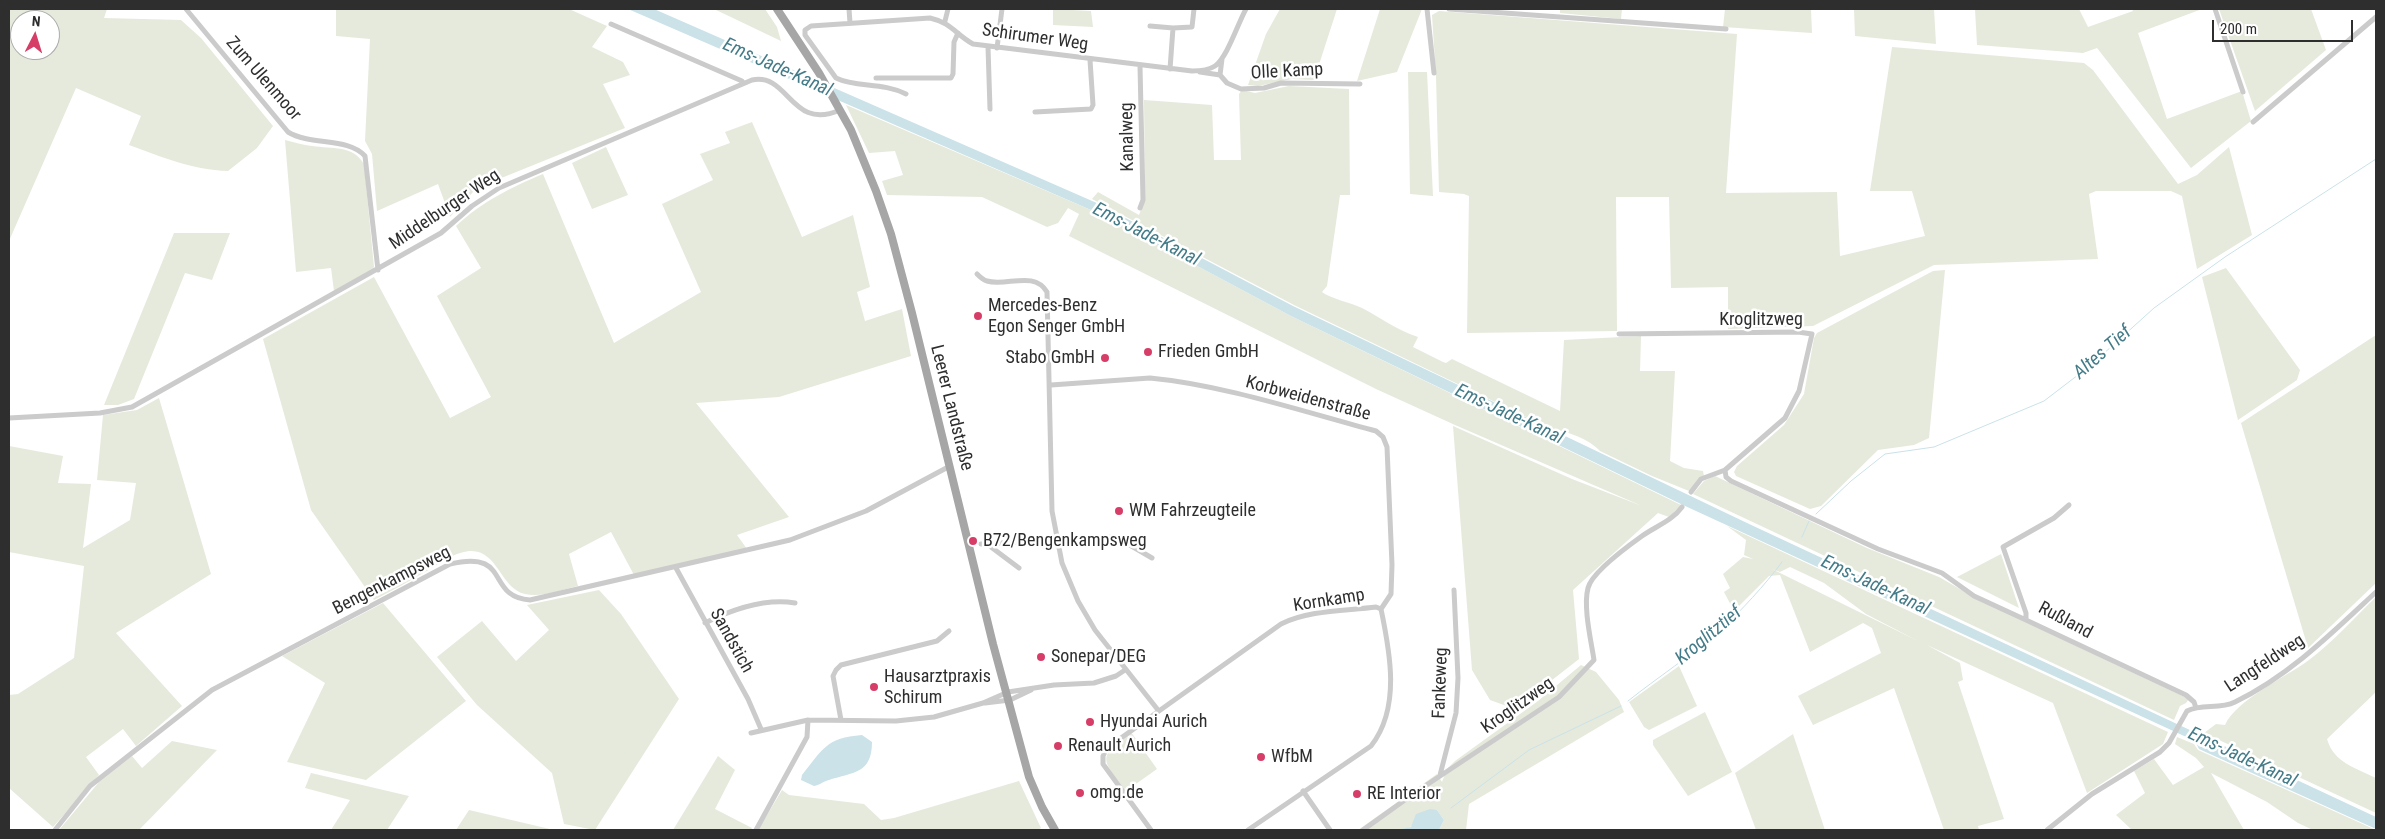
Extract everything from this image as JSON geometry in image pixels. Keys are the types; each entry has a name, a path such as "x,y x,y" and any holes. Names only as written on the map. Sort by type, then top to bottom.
{"main road":[{"name":"Leerer Landstraße","path":"778,9 819,73 858,145 891,234 993,644 1009,696 1029,777 1055,830"}],"street":[{"name":"Zum Ulenmoor","path":"186,9 288,132 303,139 352,146 365,156 378,270"},
{"path":"849,9 850,23"},
{"path":"906,94 884,85 843,81 836,78 805,34 805,30 808,27 850,23 930,18 945,21 948,9"},
{"path":"997,48 1002,9"},
{"path":"1150,26 1192,27 1194,9"},
{"path":"1220,75 1222,59 1246,9"},
{"path":"1427,9 1434,73"},
{"path":"1449,9 1726,29"},
{"path":"2215,9 2243,92"},
{"path":"2253,122 2376,17"},
{"name":"Schirumer Weg","path":"945,21 973,44 988,47 1192,71 1206,70 1215,66 1222,59"},
{"path":"610,24 744,83"},
{"path":"1170,69 1173,28"},
{"path":"876,78 951,78 953,74 954,42 958,33"},
{"path":"988,47 990,110"},
{"path":"1035,112 1091,109 1093,105 1090,60"},
{"name":"Kanalweg","path":"1140,66 1143,200 1140,208"},
{"name":"Olle Kamp","path":"1192,71 1220,75 1227,83 1241,88 1264,88 1281,83 1360,84"},
{"name":"Middelburger Weg","path":"9,418 100,413 132,407 441,234 472,206 499,188 744,83 759,78 770,80 797,107 808,113 830,114 839,109"},
{"path":"976,274 987,281 1030,281 1044,287 1048,302 1052,511 1056,540 1062,563 1078,601 1095,630 1158,710"},
{"name":"Kroglitzweg","path":"1619,334 1798,332 1812,334 1799,392 1785,418 1725,470 1701,479 1691,492"},
{"name":"Korbweidenstraße","path":"1050,385 1150,378 1166,380 1238,395 1376,431 1383,437 1387,447 1392,545 1391,594 1381,609"},
{"name":"Bengenkampsweg","path":"55,830 90,786 212,690 450,564 469,559 482,561 497,574 502,586 512,596 530,600 776,544 810,533 888,501 950,466"},
{"path":"1725,470 1728,479 1870,545 1942,574 1974,596 2026,620"},
{"name":"Rußland","path":"2069,505 2060,514 2003,547 2026,613 2026,620 2186,695 2194,702 2196,708"},
{"name":"Kroglitzweg","path":"1363,830 1440,775 1559,697 1594,660 1587,612 1587,589 1590,582 1616,557 1642,536 1670,520 1682,507"},
{"path":"981,544 1116,537 1152,558"},
{"path":"991,544 991,547 1019,568"},
{"name":"Sandstich","path":"676,568 748,699 761,729"},
{"name":"Fankeweg","path":"1440,775 1456,713 1458,678 1454,590"},
{"name":"Langfeldweg","path":"2047,830 2092,794 2160,752 2170,740 2183,714 2196,708 2227,706 2262,685 2312,651 2376,592"},
{"path":"705,623 728,612 778,600 795,603"},
{"name":"Kornkamp","path":"1151,830 1106,769 1102,758 1104,752 1111,744 1290,620 1325,613 1376,607 1381,609 1390,654 1391,673 1381,731 1371,746 1248,830"},
{"path":"841,720 833,676 842,665 937,641 949,631"},
{"path":"751,732 808,720 913,720 1032,689 1054,685 1094,683 1116,676 1125,670"},
{"path":"756,830 807,736 808,720"},
{"path":"1303,791 1330,830"}],"shaded area":[{"path":"9,9 107,9 104,18 181,20 201,38 273,126 257,148 228,171 202,168 129,145 141,116 76,88 9,241"},
{"path":"336,9 569,9 607,26 592,47 623,62 630,75 603,84 625,128 489,183 473,192 450,217 438,184 377,211 372,154 365,141 370,39 336,36"},
{"path":"714,9 765,9 777,27 781,41"},
{"path":"1053,9 1091,11 1093,27 1053,25"},
{"path":"1280,9 1337,9 1314,80 1292,79 1258,86 1248,85 1266,34"},
{"path":"1380,9 1422,9 1397,72 1357,81"},
{"path":"1560,9 1622,9 1621,19 1560,13"},
{"path":"1725,9 1811,9 1812,33 1723,27"},
{"path":"1854,9 1934,9 1936,44 1855,36"},
{"path":"1975,9 2079,9 2088,27 2133,11 2132,9 2202,9 2138,33 2167,119 2242,91 2251,121 2191,168 2097,48 2083,53 1977,45"},
{"path":"2219,9 2311,9 2326,50 2255,111"},
{"path":"1439,11 1737,34 1726,193 1837,192 1840,256 1925,236 1912,191 1870,191 1892,47 2084,63 2093,70 2178,184 2197,175 2229,147 2252,235 2197,269 2182,196 2171,191 2096,191 2089,194 2098,259 1934,265 1813,326 1728,329 1728,287 1671,288 1669,197 1616,197 1617,331 1467,333 1469,196 1439,192 1436,76 1432,15"},
{"path":"1408,72 1427,72 1433,196 1410,194"},
{"path":"1289,86 1349,89 1350,195 1340,195 1327,286 1322,292 1330,297 1362,308 1418,337 1413,347 1443,362 1446,363 1452,359 1560,411 1564,340 1641,336 1640,371 1675,371 1670,461 1684,468 1703,471 1704,476 1689,491 1652,476 1600,451 1584,439 1551,429 1294,305 1092,199 1098,192 1139,215 1145,199 1144,100 1212,105 1214,160 1241,160 1239,94 1242,90 1255,93"},
{"path":"846,105 1098,213 1291,316 1681,505 1669,517 1658,513 1573,590 1579,659 1515,709 1490,700 1472,670 1453,426 1572,479 1642,506 1376,389 1069,236 1079,214 1068,208 1058,223 1047,227 982,197 887,195 882,181 903,175 895,151 869,153"},
{"path":"752,122 802,237 853,215 870,287 857,292 865,321 902,309 911,356 779,397 696,403 789,517 737,535 747,549 634,575 611,532 569,554 578,586 544,594 531,595 517,590 486,556 479,552 463,552 446,559 374,600 311,510 263,339 374,277 450,418 491,397 437,296 481,268 456,226 476,209 497,196 543,174 614,343 701,292 662,204 713,180 700,154 730,143 725,132"},
{"path":"285,140 309,146 348,151 359,158 364,164 374,267 372,271 334,291 331,268 296,272"},
{"path":"606,147 628,195 592,209 572,163"},
{"path":"174,233 230,233 212,280 185,273 134,399 118,405 104,405"},
{"path":"2226,268 2300,370 2297,380 2238,420 2202,277"},
{"path":"1945,270 1929,438 1914,445 1878,450 1821,506 1810,509 1736,476 1734,472 1737,466 1784,425 1804,394 1814,338 1817,333 1933,271"},
{"path":"2376,335 2376,583 2308,648 2241,423"},
{"path":"159,398 211,574 116,633 182,706 136,746 123,729 86,757 99,775 53,827 9,788 9,695 18,694 74,658 84,566 9,552 9,446 63,456 58,483 91,484 83,548 130,520 136,483 97,480 103,415 137,410"},
{"path":"1715,476 1867,548 1939,577 1979,600 2189,699 2180,706 2174,720 1693,494 1704,481"},
{"path":"1727,526 2168,732 2163,744 2087,793 2053,703 1927,645 1960,663 1963,680 1958,682 2004,819 1978,826 1979,830 1944,830 1894,688 1813,725 1798,696 1881,653 1872,628 1863,623 1810,652 1780,575 1769,576 1734,611 1724,592 1730,588 1723,574 1743,557 1753,559 1744,555 1746,540","holes":["1790,567 1824,583 1866,614 1918,641 1772,569 1780,572"]},
{"path":"2001,554 2019,608 1957,577"},
{"path":"599,590 621,614 679,699 595,830 564,824 552,773 477,705 437,657 482,621 516,661 549,630 527,605"},
{"path":"2376,597 2376,692 2327,739 2330,747 2340,759 2376,778 2376,813 2204,733 2216,724 2225,725 2231,716 2250,698 2318,653"},
{"path":"383,603 466,701 366,780 287,762 325,683 282,656"},
{"path":"1581,665 1596,672 1619,700 1624,712 1469,804 1466,830 1439,830 1444,820 1437,810 1407,829 1358,830 1437,774 1442,782 1447,769 1455,761 1538,701"},
{"path":"1679,666 1697,706 1649,730 1644,727 1629,702"},
{"path":"1705,712 1732,772 1688,796 1653,745 1653,740"},
{"path":"1131,732 1157,769 1126,791 1112,772 1106,759 1112,748"},
{"path":"1793,734 1825,830 1756,830 1735,773"},
{"path":"2177,737 2194,744 2198,750 2376,830 2313,830 2298,823 2267,802 2211,773 2244,830 2132,830 2116,815 2145,793 2134,771 2154,759 2173,785 2204,767 2196,758 2175,744"},
{"path":"172,741 217,750 139,830 59,830 99,782 132,756 142,768"},
{"path":"718,756 735,770 715,809 752,828 751,830 673,830"},
{"path":"311,773 409,796 387,830 331,830 350,800 305,788"},
{"path":"1019,781 1041,828 1038,830 758,830 782,790 789,795 864,804 881,820 894,818"},
{"path":"469,810 554,830 456,830"}],"water":[{"name":"Ems-Jade-Kanal","path":"628,9 654,9 1099,204 1293,306 1747,523 2376,817 2376,829 2199,749 2195,741 1683,505 1291,316 1098,213"},
{"path":"862,735 872,742 869,760 860,770 814,786 801,780 802,775 826,746 840,739"},
{"path":"1430,809 1437,810 1444,820 1439,830 1397,830 1411,827 1416,814"}],"waterway":[{"name":"Altes Tief","path":"1816,514 1851,481 1885,454 1934,447 2044,401 2091,365 2154,308 2225,257 2376,159"},
{"name":"Altes Tief","path":"1802,537 1809,521"},
{"name":"Kroglitztief","path":"1628,701 1698,649 1720,630 1752,598 1782,562"},
{"name":"Kroglitztief","path":"1451,808 1529,750 1621,706"}],"place":[{"name":"Mercedes-Benz Egon Senger GmbH","path":"978,316"},
{"name":"Frieden GmbH","path":"1148,352"},
{"name":"Stabo GmbH","path":"1105,358"},
{"name":"WM Fahrzeugteile","path":"1119,511"},
{"name":"B72/Bengenkampsweg","path":"973,541"},
{"name":"Sonepar/DEG","path":"1041,657"},
{"name":"Hausarztpraxis Schirum","path":"874,687"},
{"name":"Hyundai Aurich","path":"1090,722"},
{"name":"Renault Aurich","path":"1058,746"},
{"name":"WfbM","path":"1261,757"},
{"name":"omg.de","path":"1080,793"},
{"name":"RE Interior","path":"1357,794"}]}
